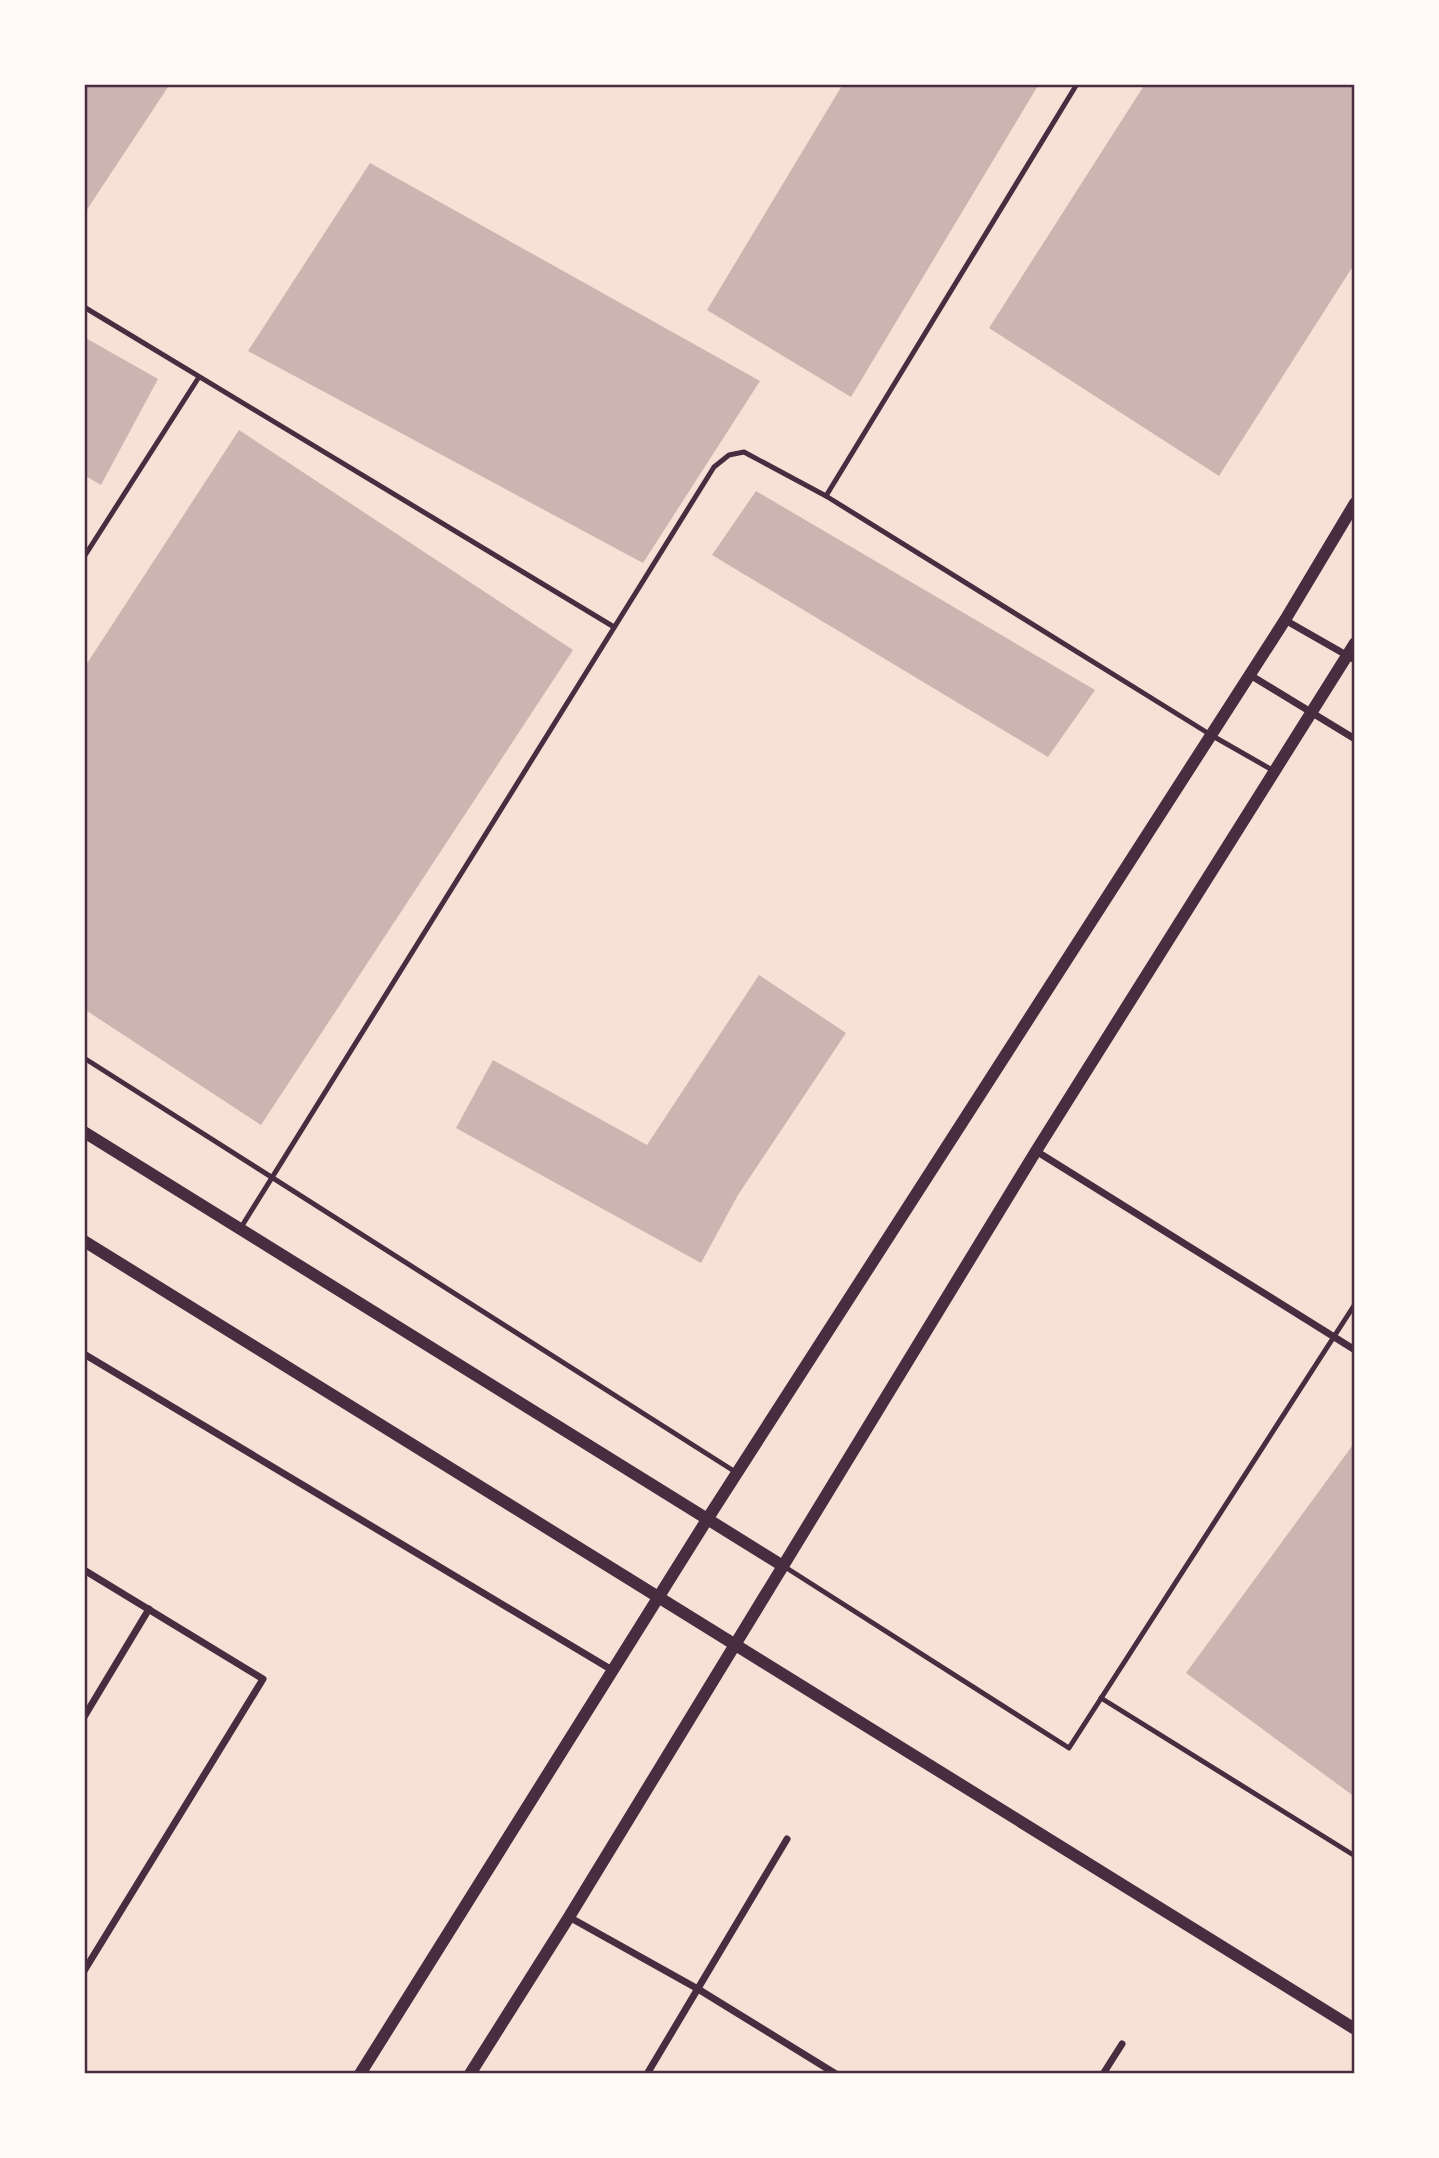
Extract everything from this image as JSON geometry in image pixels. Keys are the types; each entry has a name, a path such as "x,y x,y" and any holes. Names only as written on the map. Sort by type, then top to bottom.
{"street":[{"path":"360,2074 708,1518 1212,735 1355,503"},
{"path":"1285,620 1351,658"},
{"path":"470,2074 569,1917 1036,1151 1312,712 1351,658 1355,643"},
{"path":"1250,675 1355,739"},
{"path":"84,1132 783,1566"},
{"path":"1036,1151 1355,1350"},
{"path":"84,1241 1355,2029"},
{"path":"84,1354 612,1670"},
{"path":"84,1570 263,1679 84,1971"},
{"path":"84,1717 149,1609"},
{"path":"647,2074 787,1839"},
{"path":"569,1917 698,1989 836,2074"},
{"path":"1103,2074 1122,2044"}],"lane":[{"path":"826,496 1077,84"},
{"path":"84,307 614,627"},
{"path":"84,557 200,377"},
{"path":"240,1228 715,467 729,456 744,452 826,496 1212,735 1275,771"},
{"path":"84,1058 737,1473"},
{"path":"783,1566 1069,1748 1355,1304"},
{"path":"1101,1698 1355,1856"}],"building":[{"path":"84,84 170,84 84,214"},
{"path":"843,84 1039,84 851,397 707,310"},
{"path":"1145,84 1355,84 1355,263 1219,476 989,328"},
{"path":"370,163 760,381 643,563 248,351"},
{"path":"84,337 158,379 101,485 84,475"},
{"path":"239,430 573,650 261,1125 84,1009 84,668"},
{"path":"756,491 1095,690 1048,757 712,555"},
{"path":"759,975 846,1033 738,1195 701,1263 456,1128 493,1060 647,1145"},
{"path":"1355,1442 1355,1797 1186,1673"}]}
